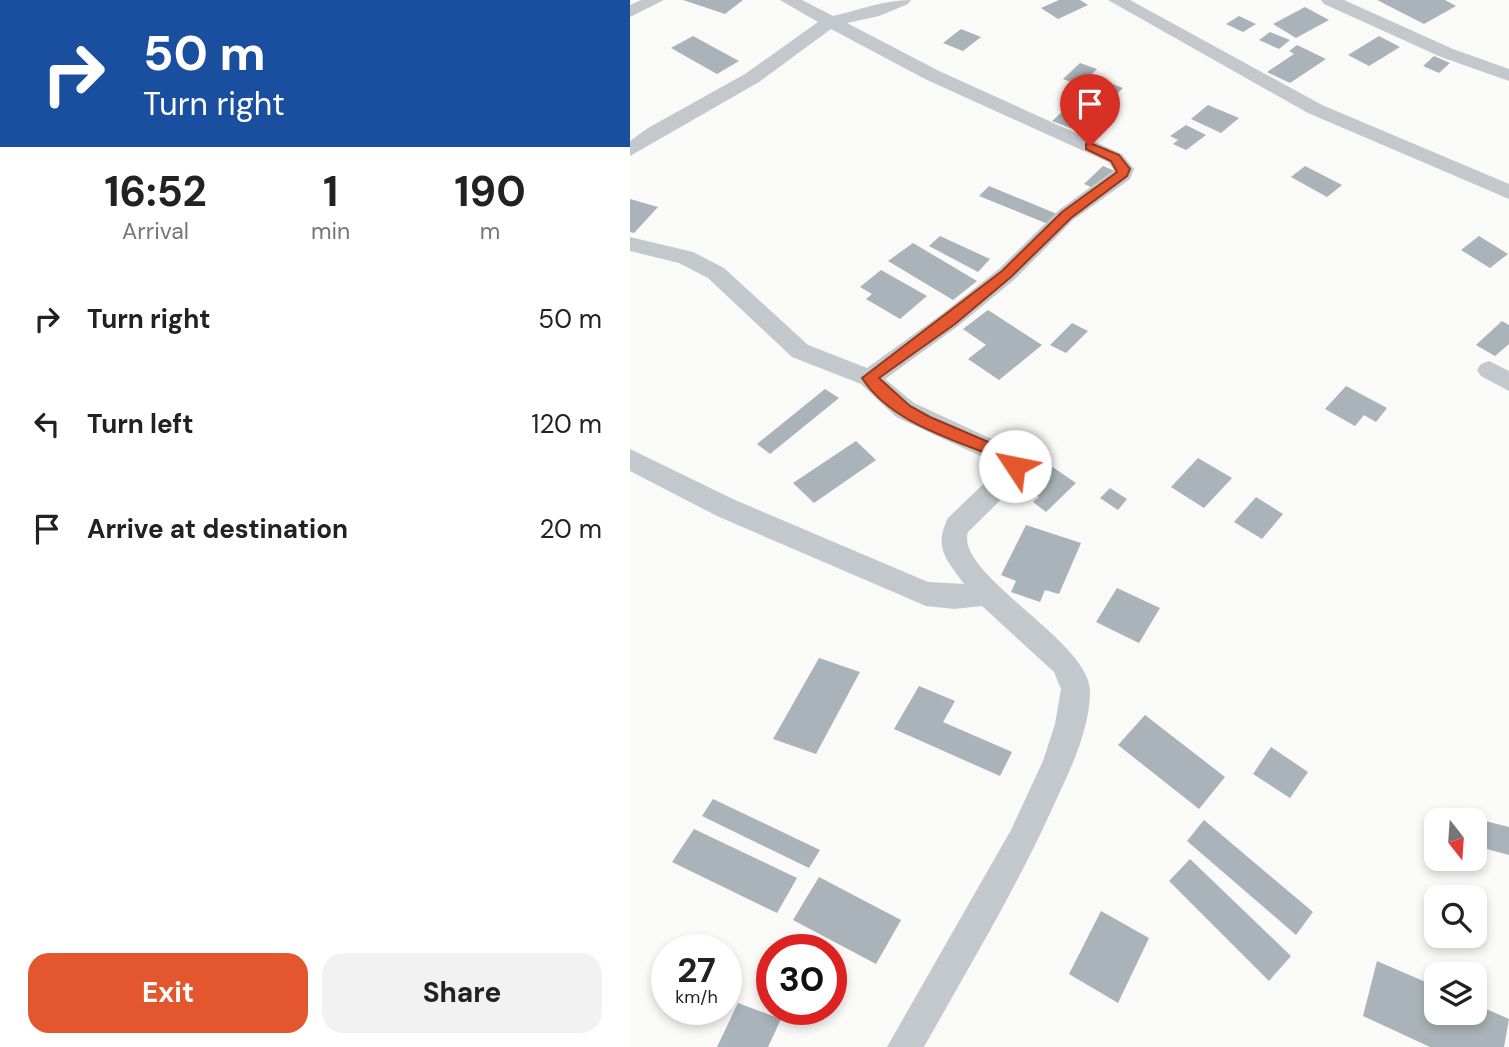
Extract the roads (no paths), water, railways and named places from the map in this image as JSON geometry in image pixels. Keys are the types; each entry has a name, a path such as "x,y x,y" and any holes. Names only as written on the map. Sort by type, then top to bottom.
{"street":[{"path":"630,12 655,0"},
{"path":"789,0 932,75 1115,158 1124,169 1123,174 1066,215 1007,274 950,320 869,378"},
{"path":"630,150 665,126 752,78 829,22 873,12 902,0"},
{"path":"1117,0 1315,109 1376,137 1506,186"},
{"path":"1329,0 1447,53 1509,75"},
{"path":"630,244 685,257 716,273 800,351 869,378 905,410 1013,460 1015,466 1012,473 957,526 953,537 955,550 987,594 1064,663 1076,689 1070,724 1057,764 1022,841 905,1047"},
{"path":"630,459 726,508 926,594 954,597 987,594"}]}
